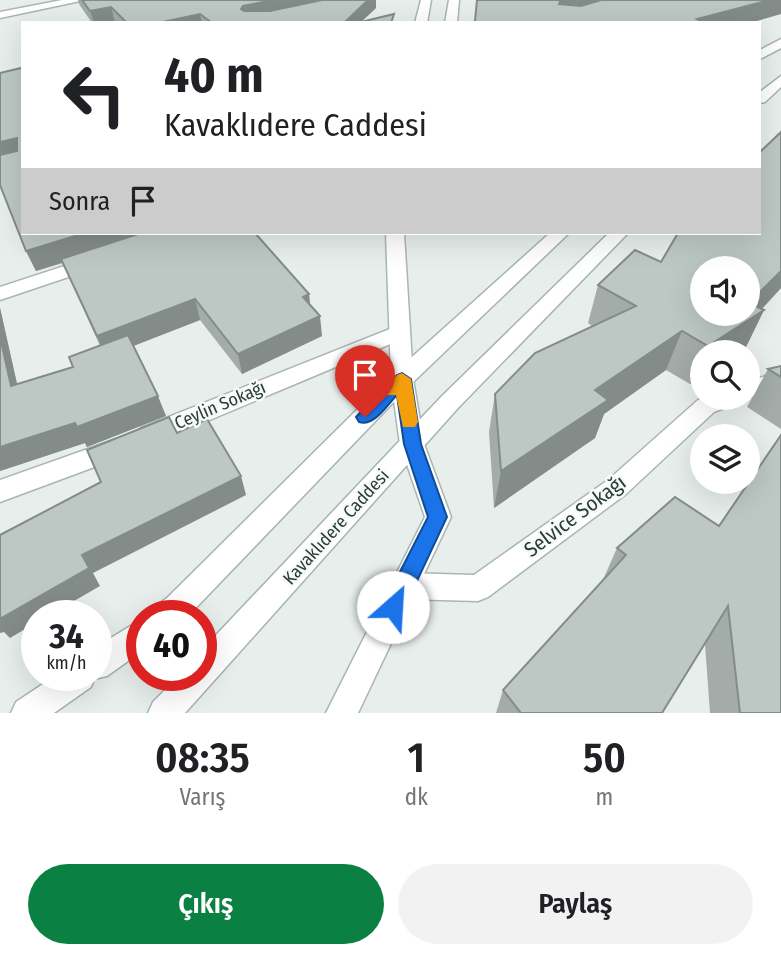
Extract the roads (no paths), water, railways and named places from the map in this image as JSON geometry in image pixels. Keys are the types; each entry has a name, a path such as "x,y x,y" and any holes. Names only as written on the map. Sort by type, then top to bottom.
{"street":[{"path":"0,5 29,0"},
{"path":"0,15 80,0"},
{"path":"421,21 425,0"},
{"path":"451,21 454,0"},
{"path":"761,53 781,43"},
{"path":"761,67 781,72"},
{"path":"761,98 781,80"},
{"path":"342,713 438,517 412,444 402,379 395,235"},
{"path":"185,600 402,379 558,235"},
{"name":"Kavaklıdere Caddesi","path":"217,656 450,401 617,235"},
{"path":"0,294 116,255"},
{"name":"Ceylin Sokağı","path":"0,491 108,452 400,332"},
{"path":"760,386 781,379"},
{"name":"Selvice Sokağı","path":"403,586 478,588 617,487 702,410"},
{"path":"27,713 59,691"},
{"name":"Kavaklıdere Caddesi","path":"164,713 184,691"}]}
